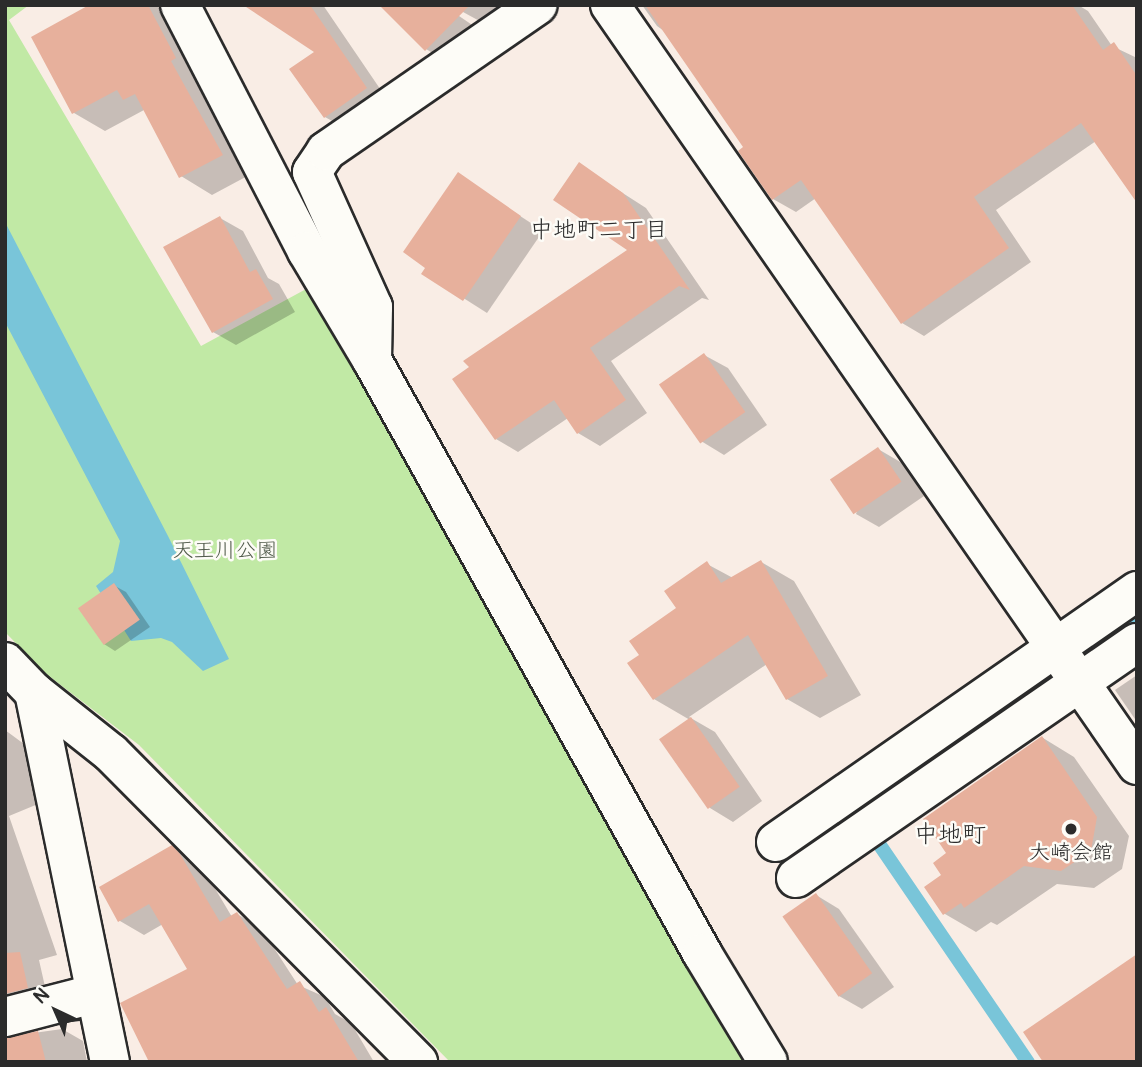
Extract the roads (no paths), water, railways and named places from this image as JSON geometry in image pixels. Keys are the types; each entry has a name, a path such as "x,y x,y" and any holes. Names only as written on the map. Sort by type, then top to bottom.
{"street":[{"path":"180,5 307,251 372,360 702,953 768,1062"},
{"path":"372,360 373,307 312,172 326,151 538,5"},
{"path":"610,5 1137,765"},
{"path":"776,842 1137,591"},
{"path":"796,878 1137,643"},
{"path":"5,662 34,692 111,753 418,1062"},
{"path":"34,692 94,995 110,1062"},
{"path":"5,1017 94,995"}],"water":[{"path":"5,222 229,659 203,671 172,642 161,638 131,641 96,586 113,572 120,541 5,322"}],"waterway":[{"path":"1114,636 1137,621"},
{"path":"939,756 1050,679"},
{"path":"877,841 1028,1062"}],"place":[{"name":"大崎会館","path":"1071,829"}],"district":[{"name":"中地町二丁目","path":"599,230"},
{"name":"中地町","path":"950,835"}],"park label":[{"name":"天王川公園","path":"225,551"}]}
